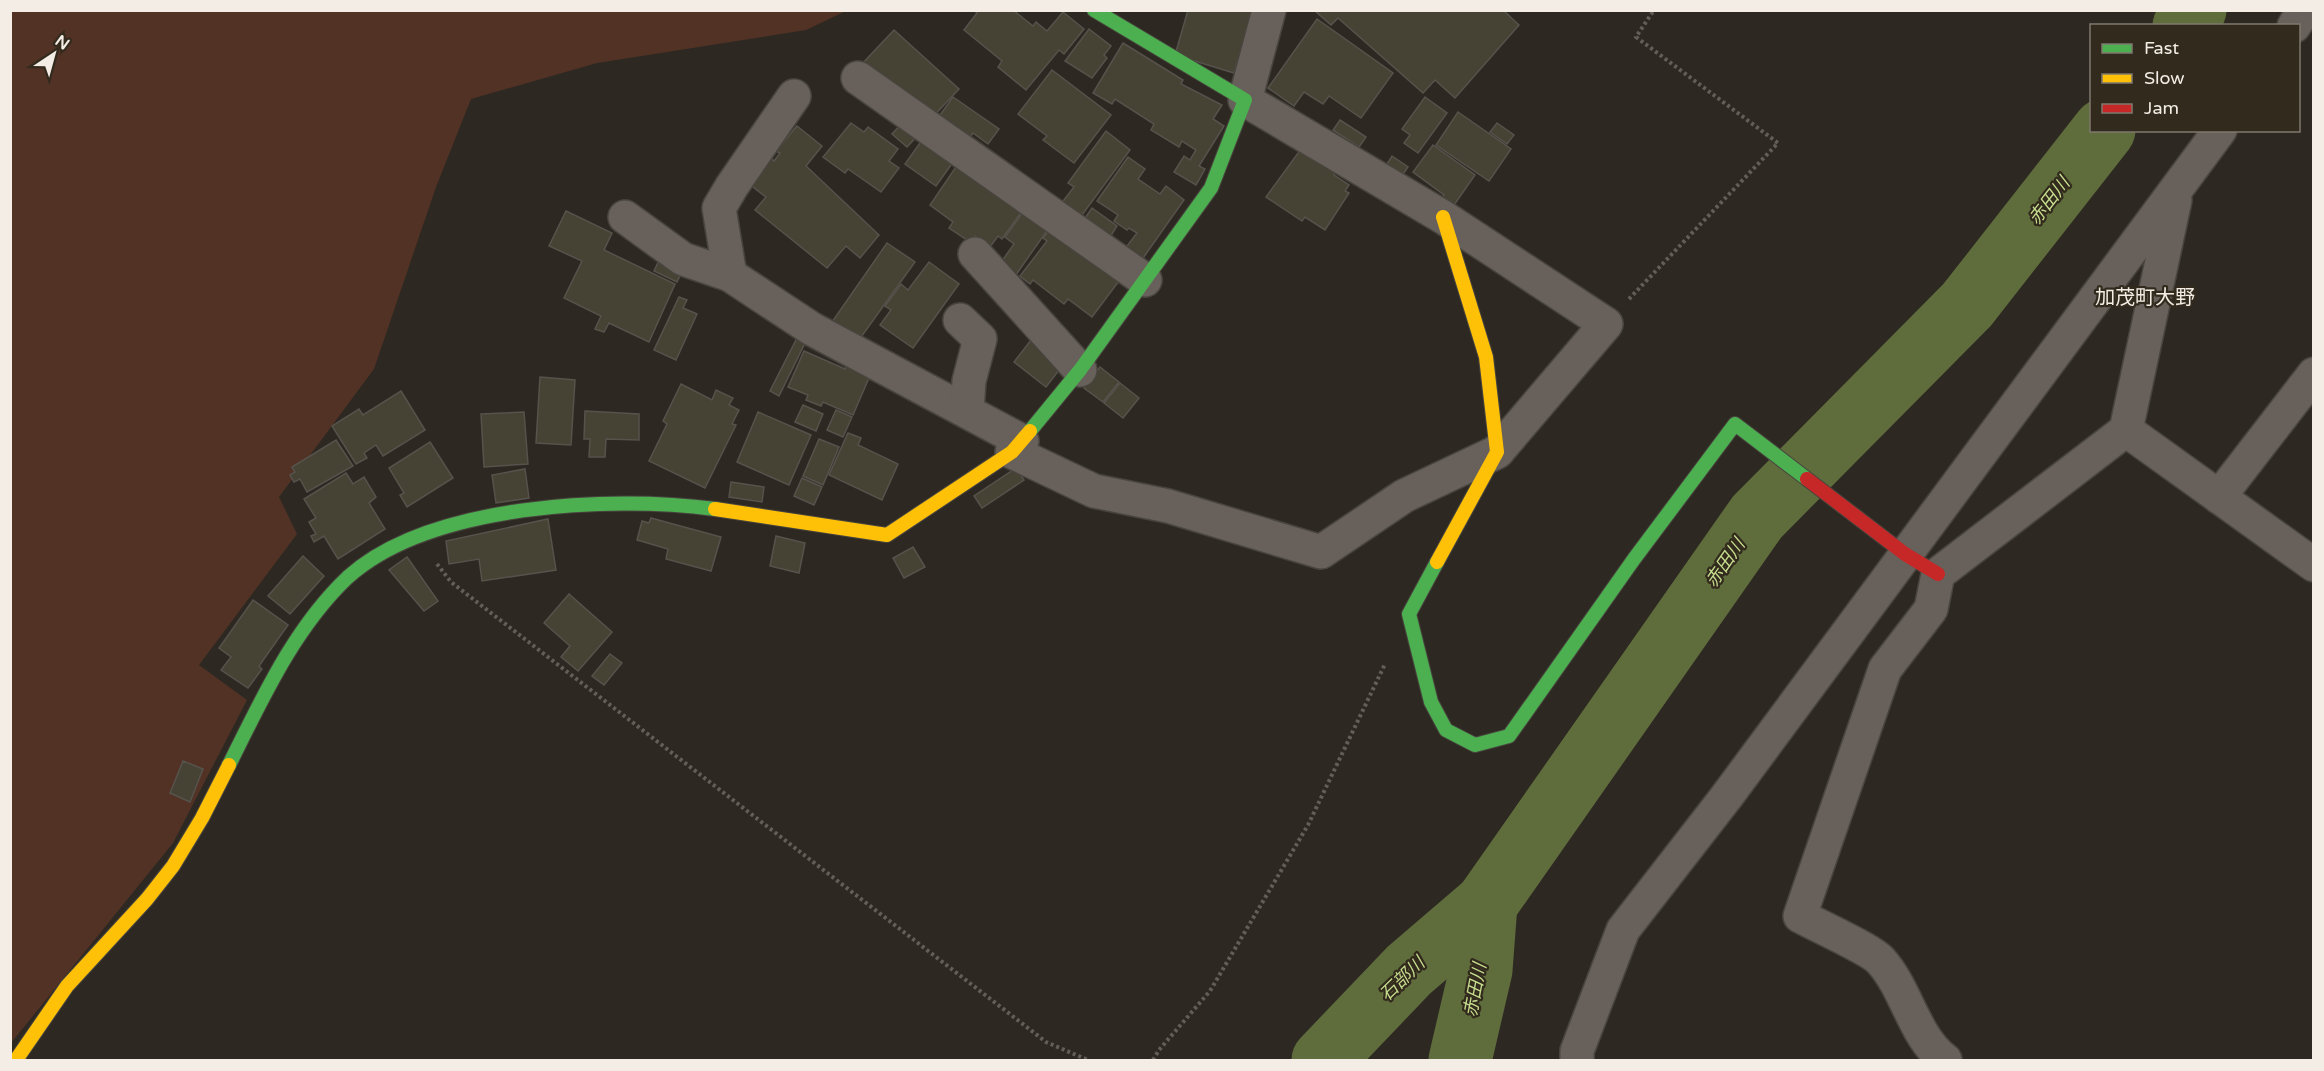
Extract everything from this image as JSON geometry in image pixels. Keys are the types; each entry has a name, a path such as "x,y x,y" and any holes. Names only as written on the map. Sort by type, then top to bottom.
{"street":[{"path":"1094,10 1443,216 1606,324 1497,452 1409,614 1431,702 1446,730 1475,745 1509,736 1634,559 1735,424 1905,554 1938,574"},
{"path":"16,1060 72,979 160,883 183,850 292,647 326,601 348,578 373,558 416,537 496,514 635,506 708,508 887,535 1017,446 1080,370 1211,188 1245,100 1269,10"},
{"path":"2295,24 2304,10"},
{"path":"858,78 1145,280"},
{"path":"730,275 719,208 794,96"},
{"path":"1577,1060 1577,1051 1623,930 1727,796 1905,554 2177,192 2219,132"},
{"path":"1946,1060 1933,1052 1895,981 1880,959 1800,916 1885,669 1931,609 1938,574 1992,536 2126,430 2177,192"},
{"path":"625,216 683,259 730,275 812,329 967,411 1017,446 1094,491 1168,506 1321,552 1404,496 1497,452"},
{"path":"1443,216 1486,357 1497,452"},
{"path":"975,254 1080,370"},
{"path":"960,320 980,339 969,381 967,411"},
{"path":"2219,497 2313,374"},
{"path":"2126,430 2313,565"}],"path":[{"path":"1606,324 1778,143 1636,36 1654,10"},
{"path":"416,537 451,582 1046,1042 1088,1060"},
{"path":"1153,1060 1210,991 1308,825 1409,614"}],"shaded area":[{"path":"11,11 846,11 806,30 597,63 471,99 436,187 374,369 279,497 297,534 199,665 247,700 173,843 11,1043"}],"building":[{"path":"974,10 1013,10 1033,26 1036,22 1047,31 1063,12 1084,29 1064,54 1059,50 1026,90 998,67 1002,61 964,30 977,13"},
{"path":"1188,10 1253,10 1234,73 1175,55"},
{"path":"1314,10 1503,10 1519,25 1455,98 1435,80 1423,93 1338,18 1331,25"},
{"path":"1317,19 1393,73 1361,118 1329,96 1323,104 1304,92 1294,106 1268,88"},
{"path":"1089,29 1111,46 1104,55 1107,58 1092,78 1065,61"},
{"path":"894,30 959,89 925,125 860,66"},
{"path":"1123,43 1183,80 1181,84 1222,105 1213,119 1224,126 1199,166 1205,169 1196,185 1174,172 1184,156 1190,160 1196,150 1182,141 1179,147 1151,130 1154,124 1115,99 1112,104 1093,93"},
{"path":"1052,70 1111,115 1074,163 1043,140 1047,136 1018,114"},
{"path":"953,97 999,129 988,144 973,133 962,148 932,126"},
{"path":"1425,97 1447,113 1418,153 1404,143 1410,135 1402,129"},
{"path":"1458,112 1511,149 1489,181 1436,145"},
{"path":"905,120 921,132 907,147 892,134"},
{"path":"1340,120 1366,137 1359,147 1333,130"},
{"path":"851,123 864,132 868,127 898,149 889,161 899,168 881,192 848,169 845,173 823,157"},
{"path":"1497,123 1514,135 1507,144 1490,132"},
{"path":"797,126 822,146 806,166 879,235 860,258 846,246 827,268 755,210 766,197 749,184 771,158 774,161 780,153 776,151"},
{"path":"1106,131 1130,150 1079,219 1060,205 1074,187 1068,183"},
{"path":"925,136 956,158 936,186 905,164"},
{"path":"1433,145 1475,175 1452,208 1441,200 1444,195 1413,172"},
{"path":"1301,149 1335,172 1334,175 1349,185 1345,191 1349,193 1325,230 1305,217 1302,221 1266,197"},
{"path":"1392,156 1408,167 1403,174 1387,164"},
{"path":"1128,157 1145,169 1138,179 1160,194 1166,186 1184,200 1141,261 1124,250 1137,233 1129,228 1127,230 1114,221 1118,215 1097,201"},
{"path":"960,161 1025,207 1002,239 998,236 990,247 975,236 970,242 949,228 953,222 930,205"},
{"path":"1026,208 1051,225 1015,276 999,265 1014,244 1005,237"},
{"path":"1092,208 1117,226 1107,242 1081,224"},
{"path":"566,211 612,233 604,250 675,284 649,342 609,323 604,332 595,329 601,316 564,298 582,261 549,246"},
{"path":"1053,225 1122,277 1092,317 1068,299 1064,304 1033,280 1030,284 1020,276 1047,241 1043,238"},
{"path":"887,243 915,262 859,340 832,322"},
{"path":"663,252 686,263 677,282 654,271"},
{"path":"929,262 959,284 913,348 880,325 891,310 885,306 901,284 908,290"},
{"path":"679,297 687,300 683,308 697,314 676,360 654,350"},
{"path":"800,332 808,337 779,396 770,391"},
{"path":"1031,340 1063,365 1046,387 1014,362"},
{"path":"804,351 845,369 848,361 872,371 853,415 823,402 821,406 806,400 808,395 788,387"},
{"path":"1100,367 1119,382 1103,402 1084,388"},
{"path":"540,377 575,380 571,445 536,443"},
{"path":"1120,383 1139,398 1123,418 1104,403"},
{"path":"681,384 712,400 716,390 733,398 729,405 739,410 732,424 736,425 705,488 649,461 667,424 663,421"},
{"path":"401,391 425,430 383,456 376,445 364,453 367,458 356,464 332,426 359,409 363,415"},
{"path":"803,405 823,414 816,431 795,422"},
{"path":"836,410 852,417 843,437 827,430"},
{"path":"585,411 639,414 639,440 606,439 605,457 589,457 590,439 584,439"},
{"path":"524,412 528,464 484,467 481,414"},
{"path":"758,412 811,435 789,485 737,462"},
{"path":"848,433 861,438 858,445 898,464 882,500 829,475"},
{"path":"819,439 839,447 823,485 803,476"},
{"path":"336,440 353,466 307,492 300,479 294,482 290,475 295,472 292,467"},
{"path":"430,442 453,478 407,507 400,495 404,493 389,468"},
{"path":"1016,468 1024,480 982,508 974,496"},
{"path":"525,469 529,498 496,503 492,475"},
{"path":"346,473 353,484 364,477 376,497 369,503 385,529 338,559 324,536 314,542 311,536 316,534 309,522 316,518 304,499"},
{"path":"802,478 822,487 814,505 794,496"},
{"path":"731,482 764,487 762,502 729,497"},
{"path":"651,518 721,537 711,571 666,559 668,549 637,540 642,521 649,523"},
{"path":"548,519 556,570 482,581 479,559 449,564 446,541"},
{"path":"776,536 805,543 799,573 770,566"},
{"path":"913,547 925,567 904,578 893,558"},
{"path":"303,556 324,576 290,614 268,596"},
{"path":"407,557 438,601 424,611 389,570"},
{"path":"569,594 612,632 578,671 561,657 570,646 544,623"},
{"path":"253,600 288,625 259,666 262,669 248,688 221,670 231,657 219,648"},
{"path":"610,654 622,663 604,685 592,676"},
{"path":"183,761 203,769 190,802 170,793"}],"waterway":[{"name":"赤田川","path":"2185,24 2195,10"},
{"name":"赤田川","path":"1460,1060 1481,970 1486,904 1757,517 1967,305 2102,132"},
{"name":"石部川","path":"1323,1060 1409,970 1486,904"}],"traffic: fast":[{"path":"1030,431 1080,370 1211,188 1245,100 1094,10"},
{"path":"1437,562 1409,614 1431,702 1446,730 1475,745 1509,736 1634,559 1735,424 1807,479"},
{"path":"229,765 295,641 329,597 348,577 383,553 425,534 472,520 523,510 625,503 715,509"}],"traffic: slow":[{"path":"1437,562 1497,452 1486,357 1443,217"},
{"path":"715,509 887,535 1012,452 1030,431"},
{"path":"16,1060 67,986 147,899 173,866 202,818 229,765"}],"traffic: jam":[{"path":"1807,479 1905,554 1938,574"}],"district":[{"name":"加茂町大野","path":"2145,297"}]}
